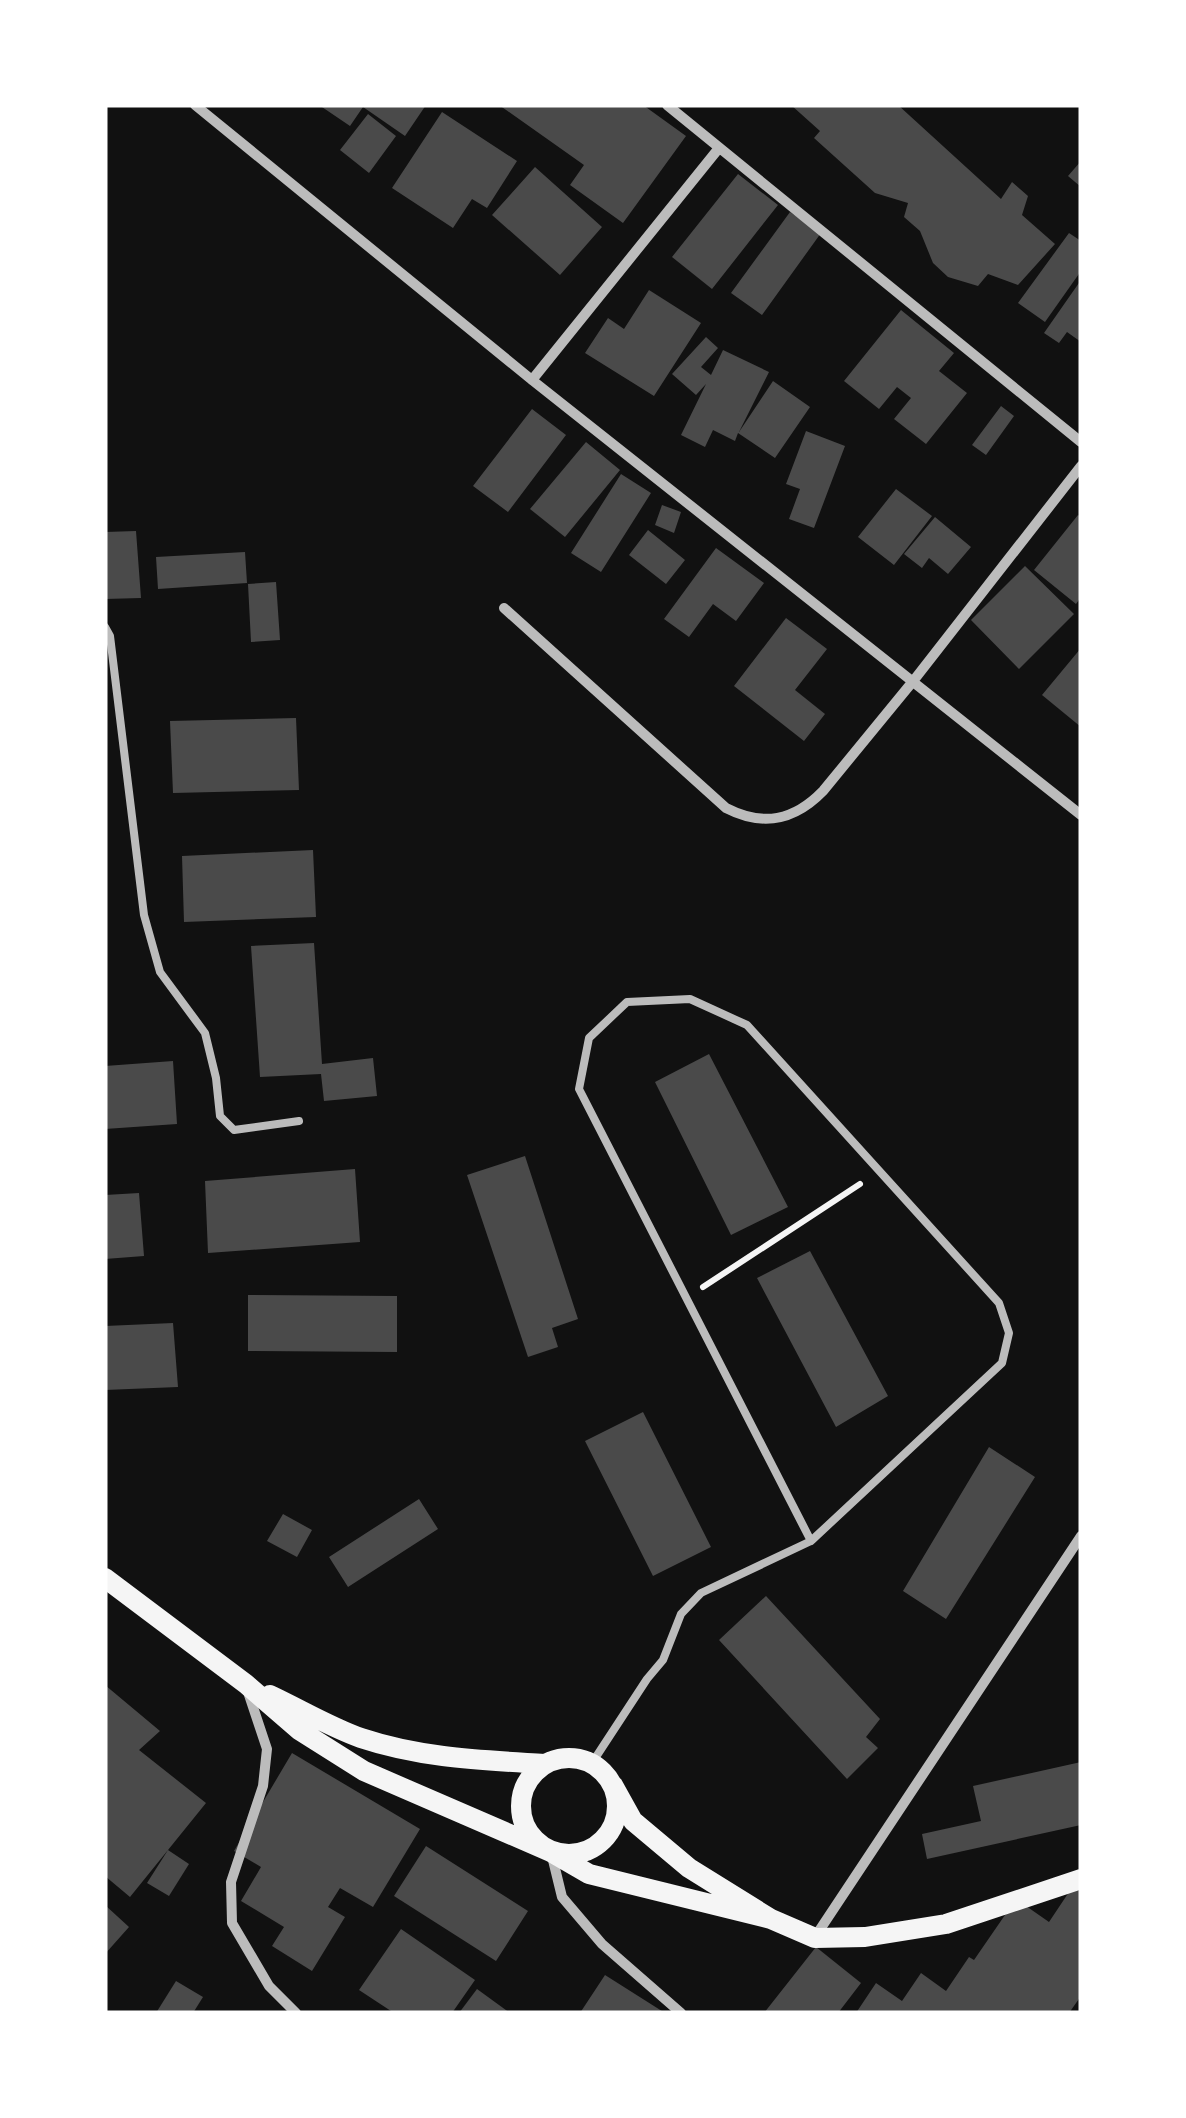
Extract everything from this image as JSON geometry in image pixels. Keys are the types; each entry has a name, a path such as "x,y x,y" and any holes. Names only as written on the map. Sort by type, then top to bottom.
{"main road":[{"path":"105,1578 246,1684 298,1730 364,1771 551,1852 582,1854 609,1834 616,1818 613,1785"},
{"path":"246,1684 356,1736 389,1746 444,1758 544,1764"},
{"path":"771,1919 590,1874 551,1852 534,1841 524,1826 521,1793 530,1775 560,1758 592,1764 613,1785 633,1821 689,1868 771,1919 815,1938 865,1937 946,1924 1081,1878"}],"street":[{"path":"195,105 532,380 1081,816"},
{"path":"667,105 1081,442"},
{"path":"532,380 719,148"},
{"path":"504,608 726,808 760,820 778,820 810,804 914,680 1081,466"},
{"path":"815,1938 1081,1536"},
{"path":"246,1684 267,1749 263,1786 232,1882 232,1923 269,1986 296,2013"},
{"path":"551,1852 562,1897 602,1944 681,2013"}],"lane":[{"path":"105,627 110,636 144,915 160,972 205,1033 220,1116 234,1130 299,1120"},
{"path":"592,1764 663,1660 681,1614 701,1594 811,1541 1002,1363 1009,1333 999,1303 747,1025 690,999 628,1002 589,1038 579,1089 811,1541"}],"path":[{"path":"686,1298 879,1171"}],"building":[{"path":"319,105 426,105 405,136 363,107 350,126"},
{"path":"499,105 643,105 686,136 623,223 570,185 584,165"},
{"path":"791,105 898,105 1001,199 1012,182 1028,196 1022,215 1055,244 1018,285 988,274 978,286 948,277 933,263 920,231 904,217 908,203 875,193 814,138 820,131"},
{"path":"442,112 517,161 487,208 472,199 453,228 392,188"},
{"path":"368,114 396,136 369,173 340,150"},
{"path":"1081,161 1081,187 1068,176"},
{"path":"535,167 602,227 560,275 492,215"},
{"path":"738,174 778,205 712,289 672,257"},
{"path":"790,212 821,233 762,315 731,293"},
{"path":"1069,233 1081,241 1081,271 1045,322 1018,303"},
{"path":"1081,280 1081,342 1067,332 1059,343 1044,333"},
{"path":"649,290 701,323 654,396 585,353 608,318 624,329"},
{"path":"901,310 954,353 939,371 967,393 926,444 894,419 911,398 897,387 879,409 844,381"},
{"path":"706,337 718,348 701,367 711,375 723,350 769,372 739,432 773,381 810,407 775,458 738,433 735,441 713,430 705,447 681,435 706,384 696,395 672,374"},
{"path":"1001,406 1014,416 986,455 972,445"},
{"path":"532,409 566,435 508,512 473,486"},
{"path":"806,431 845,446 814,528 789,519 800,489 786,484"},
{"path":"586,442 620,470 565,537 530,509"},
{"path":"621,474 651,493 601,572 571,553"},
{"path":"896,489 932,516 894,565 858,537"},
{"path":"662,505 681,512 674,533 655,525"},
{"path":"1078,515 1081,597 1076,604 1034,570"},
{"path":"935,517 971,547 948,574 929,558 922,568 904,554"},
{"path":"648,530 685,560 666,584 629,555"},
{"path":"136,531 141,598 105,599 105,532"},
{"path":"716,548 764,583 736,621 713,604 689,637 664,619"},
{"path":"245,552 247,583 158,589 156,557"},
{"path":"1025,566 1074,614 1019,669 971,620"},
{"path":"276,582 280,640 251,642 248,584"},
{"path":"786,618 827,649 795,690 825,714 804,741 734,686"},
{"path":"1081,648 1081,727 1042,695"},
{"path":"296,718 299,790 173,793 170,721"},
{"path":"313,850 316,917 184,922 182,856"},
{"path":"314,943 322,1064 373,1058 377,1096 324,1101 321,1074 260,1077 251,946"},
{"path":"709,1054 788,1207 731,1235 655,1082"},
{"path":"173,1061 177,1124 105,1129 105,1066"},
{"path":"525,1156 578,1319 552,1328 558,1347 528,1357 467,1175"},
{"path":"355,1169 360,1242 208,1253 205,1181"},
{"path":"139,1193 144,1256 105,1259 105,1195"},
{"path":"810,1251 888,1396 836,1427 757,1278"},
{"path":"248,1295 397,1296 397,1352 248,1351"},
{"path":"173,1323 178,1387 105,1390 105,1326"},
{"path":"643,1412 711,1547 653,1576 585,1441"},
{"path":"989,1447 1035,1477 946,1619 903,1591"},
{"path":"419,1499 438,1529 348,1587 329,1557"},
{"path":"283,1514 312,1530 297,1557 267,1541"},
{"path":"766,1596 880,1719 866,1737 878,1748 847,1779 719,1640"},
{"path":"105,1685 160,1731 139,1750 206,1803 130,1897 105,1876"},
{"path":"292,1753 420,1829 373,1907 340,1888 328,1907 345,1917 312,1971 272,1946 284,1927 241,1901 261,1867 234,1851"},
{"path":"1081,1762 1081,1825 927,1859 922,1834 981,1821 973,1786"},
{"path":"426,1846 528,1911 496,1961 394,1896"},
{"path":"168,1850 189,1864 169,1896 147,1883"},
{"path":"1077,1880 1081,1883 1081,1996 1069,2013 856,2013 876,1983 902,2001 921,1973 946,1991 969,1957 974,1960 1016,1899 1049,1922"},
{"path":"105,1905 129,1927 105,1954"},
{"path":"401,1929 475,1980 452,2013 394,2013 359,1990"},
{"path":"816,1947 861,1983 838,2013 764,2013"},
{"path":"605,1975 665,2013 580,2013"},
{"path":"176,1981 203,1997 193,2013 156,2013"},
{"path":"477,1989 510,2013 459,2013"}]}
